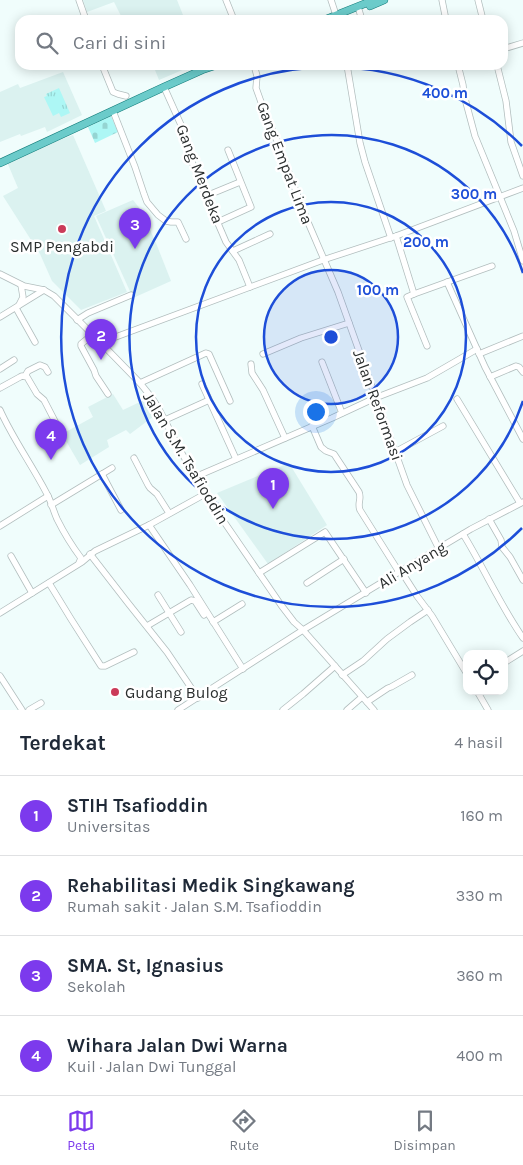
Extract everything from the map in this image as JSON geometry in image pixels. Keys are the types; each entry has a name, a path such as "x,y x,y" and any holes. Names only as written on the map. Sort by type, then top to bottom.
{"main road":[{"path":"343,15 378,1"},
{"path":"344,15 378,1"},
{"path":"0,158 197,70"},
{"path":"0,163 114,111 152,91 164,88 202,70"}],"street":[{"path":"79,0 84,15"},
{"path":"226,0 232,15"},
{"path":"330,0 334,15"},
{"path":"442,0 445,15"},
{"path":"478,0 482,15"},
{"path":"359,10 360,15"},
{"path":"508,48 523,43"},
{"path":"104,70 113,92 126,96"},
{"name":"Gang Empat Lima","path":"255,70 256,88 259,97 323,260"},
{"path":"348,70 362,153 414,294"},
{"path":"459,70 475,136 514,231 523,261"},
{"path":"498,70 506,101 512,142 523,176"},
{"name":"Gang Merdeka","path":"164,88 184,132 190,157 206,196 226,242 239,260 250,287"},
{"path":"114,111 147,202 166,221 178,222 186,239"},
{"path":"218,222 250,208 228,150"},
{"path":"206,196 240,182"},
{"path":"103,345 121,335 523,188"},
{"path":"233,251 270,234"},
{"name":"Jalan Reformasi","path":"323,260 338,292 407,485 439,549"},
{"path":"427,346 407,297 492,266"},
{"name":"Jalan S.M. Tsafioddin","path":"0,274 21,285 44,290 54,296 140,383 152,398 165,420 205,494 294,622 374,710"},
{"path":"447,282 490,377 523,439"},
{"path":"17,307 23,297 21,285"},
{"path":"0,318 44,290"},
{"path":"77,320 88,313 131,295"},
{"path":"17,307 35,342"},
{"path":"263,354 302,338 349,323"},
{"path":"92,334 81,346 96,376 108,394"},
{"path":"195,477 375,398 432,376 478,352 523,336"},
{"path":"140,383 206,353 209,354 230,401"},
{"path":"0,368 14,360"},
{"path":"322,362 342,413"},
{"path":"251,364 252,373 264,392 285,438"},
{"path":"0,388 25,376 28,371 40,365 45,367 48,372"},
{"path":"490,377 516,366 521,368 523,372"},
{"path":"25,376 37,394 44,400 59,429"},
{"path":"202,384 236,459"},
{"path":"457,399 522,502"},
{"path":"165,420 207,401"},
{"path":"0,410 48,496 80,561"},
{"path":"312,426 321,447 334,454 359,492 359,507 400,572 428,610 463,667"},
{"path":"396,452 442,426"},
{"path":"134,458 148,485 157,494 169,513"},
{"path":"51,505 112,468"},
{"path":"102,474 121,510"},
{"path":"0,613 90,555 205,494"},
{"path":"0,526 48,496"},
{"name":"Ali Anyang","path":"178,710 303,630 463,534 522,502"},
{"path":"489,519 501,540 502,546 523,580"},
{"path":"149,525 243,669"},
{"path":"259,573 325,532 366,593"},
{"path":"463,534 498,599 523,638"},
{"path":"90,555 167,652 198,698"},
{"path":"11,556 32,593"},
{"path":"307,583 344,560"},
{"path":"49,583 102,666 134,652"},
{"path":"158,595 181,632"},
{"path":"147,626 192,600 195,601 204,615"},
{"path":"213,622 242,604"},
{"path":"342,675 363,661 387,639 428,610"},
{"path":"508,661 523,651"},
{"path":"283,710 335,666"},
{"path":"347,710 412,675"},
{"path":"0,676 22,710"},
{"path":"479,695 488,710"},
{"path":"29,710 41,702"}],"shaded area":[{"path":"83,0 177,0 183,15 120,15 114,2 87,12"},
{"path":"155,70 182,70 159,80"},
{"path":"63,72 82,115 47,132 45,127 0,142 0,92 18,84 20,88"},
{"name":"SMP Pengabdi","path":"73,135 106,211 94,216 127,292 81,310 52,281 40,254 3,196 18,188 7,162"},
{"path":"133,200 141,210 171,281 133,298 96,216"},
{"path":"113,394 123,410 144,400 154,416 130,434 126,430 107,440 109,447 80,465 62,434 93,417 88,407"},
{"path":"289,463 327,525 268,564 217,493"}],"green space":[{"path":"59,88 70,113 61,117 59,113 53,116 44,97 47,96 46,94"},
{"path":"111,116 118,132 95,143 88,127"}],"place":[{"name":"SMP Pengabdi","path":"62,229"},
{"name":"SMA. St, Ignasius","path":"135,249"},
{"name":"Rehabilitasi Medik Singkawang","path":"101,360"},
{"name":"Wihara Jalan Dwi Warna","path":"51,460"},
{"name":"STIH Tsafioddin","path":"273,509"},
{"name":"Gudang Bulog","path":"115,692"}]}
